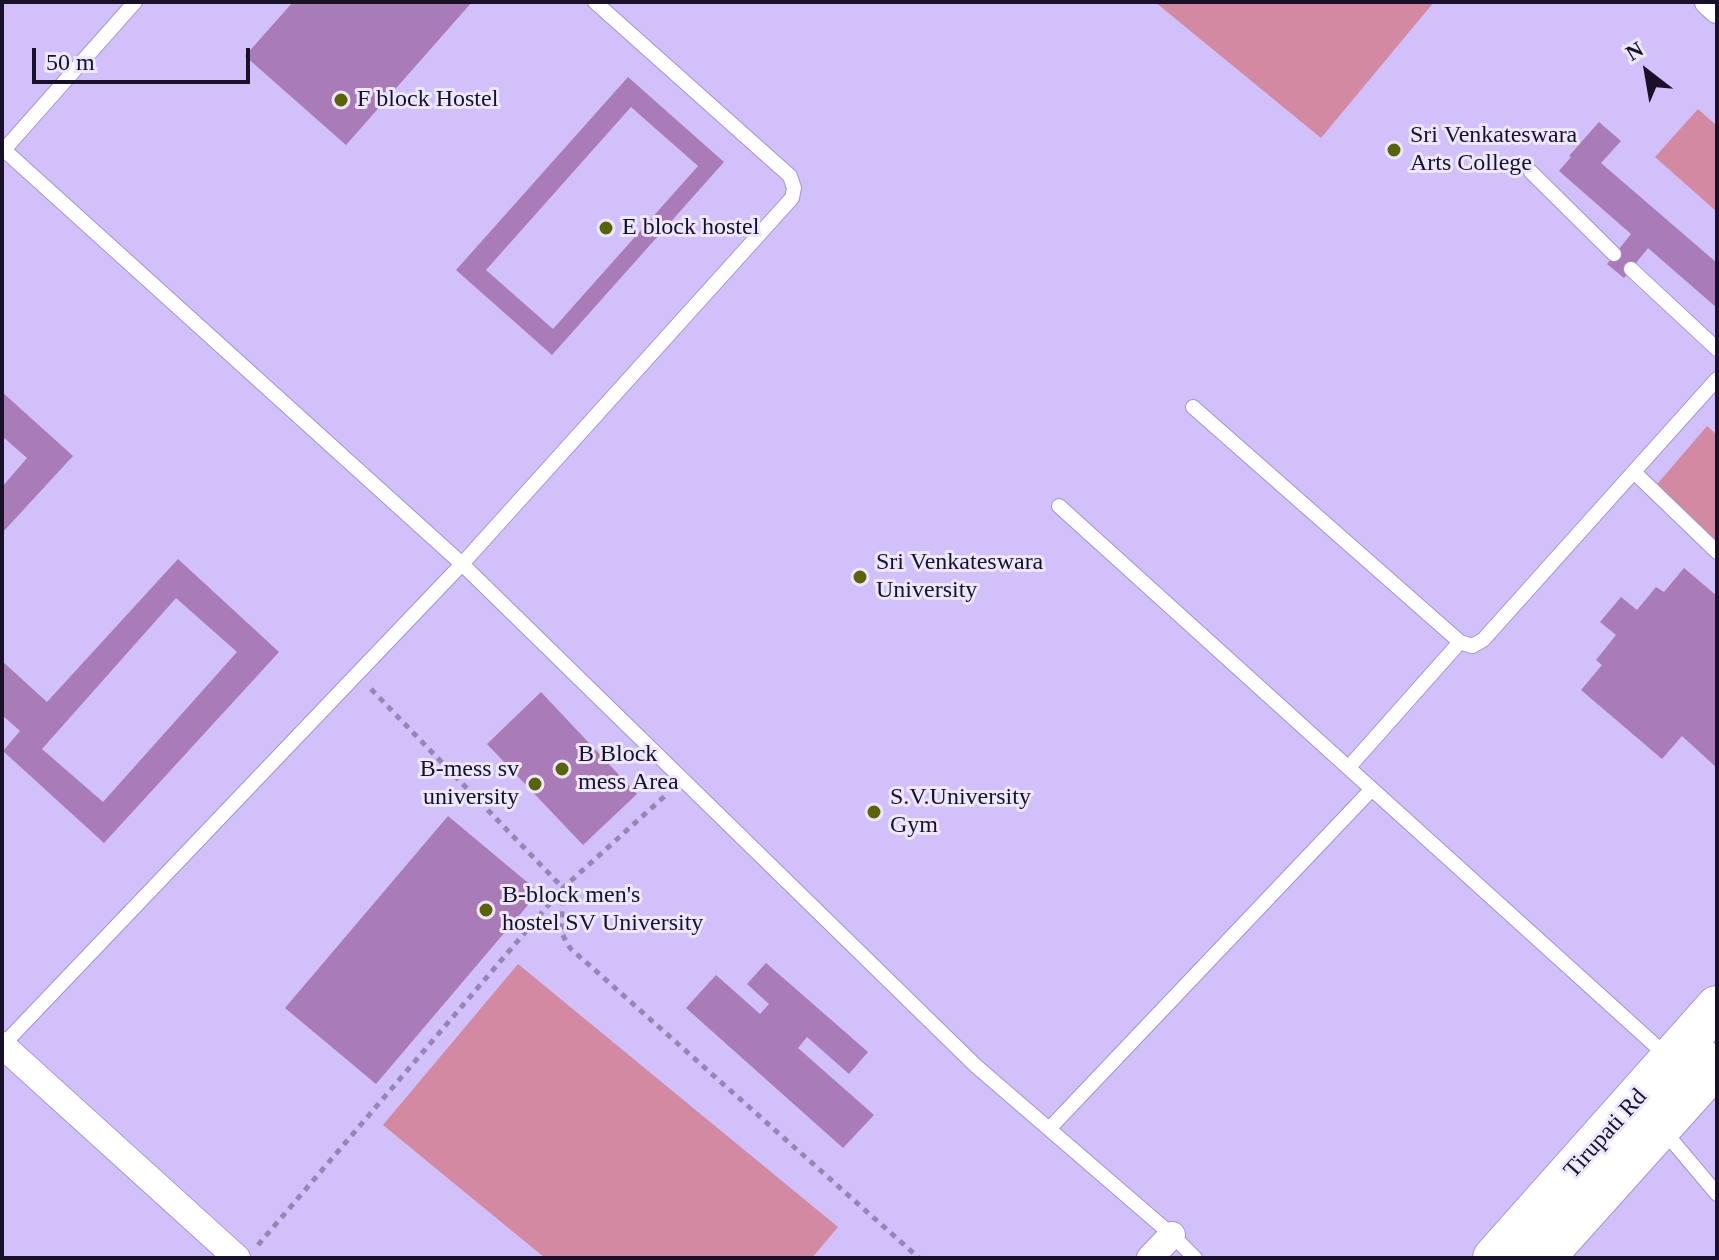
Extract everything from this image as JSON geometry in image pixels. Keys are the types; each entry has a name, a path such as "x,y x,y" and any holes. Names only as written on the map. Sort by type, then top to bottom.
{"main road":[{"name":"Tirupati Rd","path":"1494,1258 1592,1177 1661,1128 1691,1071 1717,1007"},
{"name":"Tirupati Rd","path":"1543,1258 1592,1177 1691,1071"}],"street":[{"path":"1708,2 1717,10"},
{"path":"2,1046 248,1252"},
{"path":"1150,1258 1172,1235"}],"lane":[{"path":"135,2 3,150 462,564 976,1066 1195,1258"},
{"path":"2,1046 462,564 792,198 794,188 790,176 595,2"},
{"path":"1531,172 1614,254"},
{"path":"1631,269 1717,349"},
{"path":"1193,407 1460,642 1472,646 1483,640 1717,379"},
{"path":"1634,472 1717,552"},
{"path":"1059,506 1691,1071"},
{"path":"1349,767 1460,642"},
{"path":"1049,1129 1372,789"},
{"path":"1661,1128 1717,1194"}],"path":[{"path":"357,674 563,888 561,932 570,948 919,1258"},
{"path":"248,1252 563,888 683,780"}],"shaded area":[{"path":"1155,2 1434,2 1321,138"},
{"path":"1698,109 1717,126 1717,212 1655,157"},
{"path":"1707,426 1717,435 1717,544 1653,489"},
{"path":"518,964 838,1227 812,1258 545,1258 383,1125"}],"building":[{"name":"F block Hostel","path":"293,2 472,2 346,145 245,56"},
{"path":"628,77 724,162 552,355 456,270","holes":["631,107 698,166 553,329 486,270"]},
{"path":"1599,122 1621,141 1601,163 1717,263 1717,308 1648,248 1624,278 1607,264 1631,234 1559,171"},
{"path":"2,392 73,456 2,533 2,487 27,458 2,436"},
{"path":"178,559 279,652 104,843 3,751 20,731 2,715 2,661 47,702","holes":["176,598 237,652 103,802 42,749"]},
{"path":"1684,568 1717,596 1717,768 1682,736 1662,759 1581,690 1602,665 1596,660 1616,635 1600,622 1621,597 1637,610 1656,587 1664,592"},
{"name":"B Block mess Area","path":"541,692 637,794 583,845 487,744"},
{"path":"448,816 539,892 376,1084 285,1008"},
{"path":"766,963 868,1052 849,1074 807,1037 798,1048 874,1115 843,1148 686,1008 716,975 760,1014 769,1004 747,984"}],"place":[{"name":"F block Hostel","path":"341,100"},
{"name":"Sri Venkateswara Arts College","path":"1394,150"},
{"name":"E block hostel","path":"606,228"},
{"name":"Sri Venkateswara University","path":"860,577"},
{"name":"B Block mess Area","path":"562,769"},
{"name":"B-mess sv university","path":"535,784"},
{"name":"S.V.University Gym","path":"874,812"},
{"name":"B-block men's hostel SV University","path":"486,910"}]}
